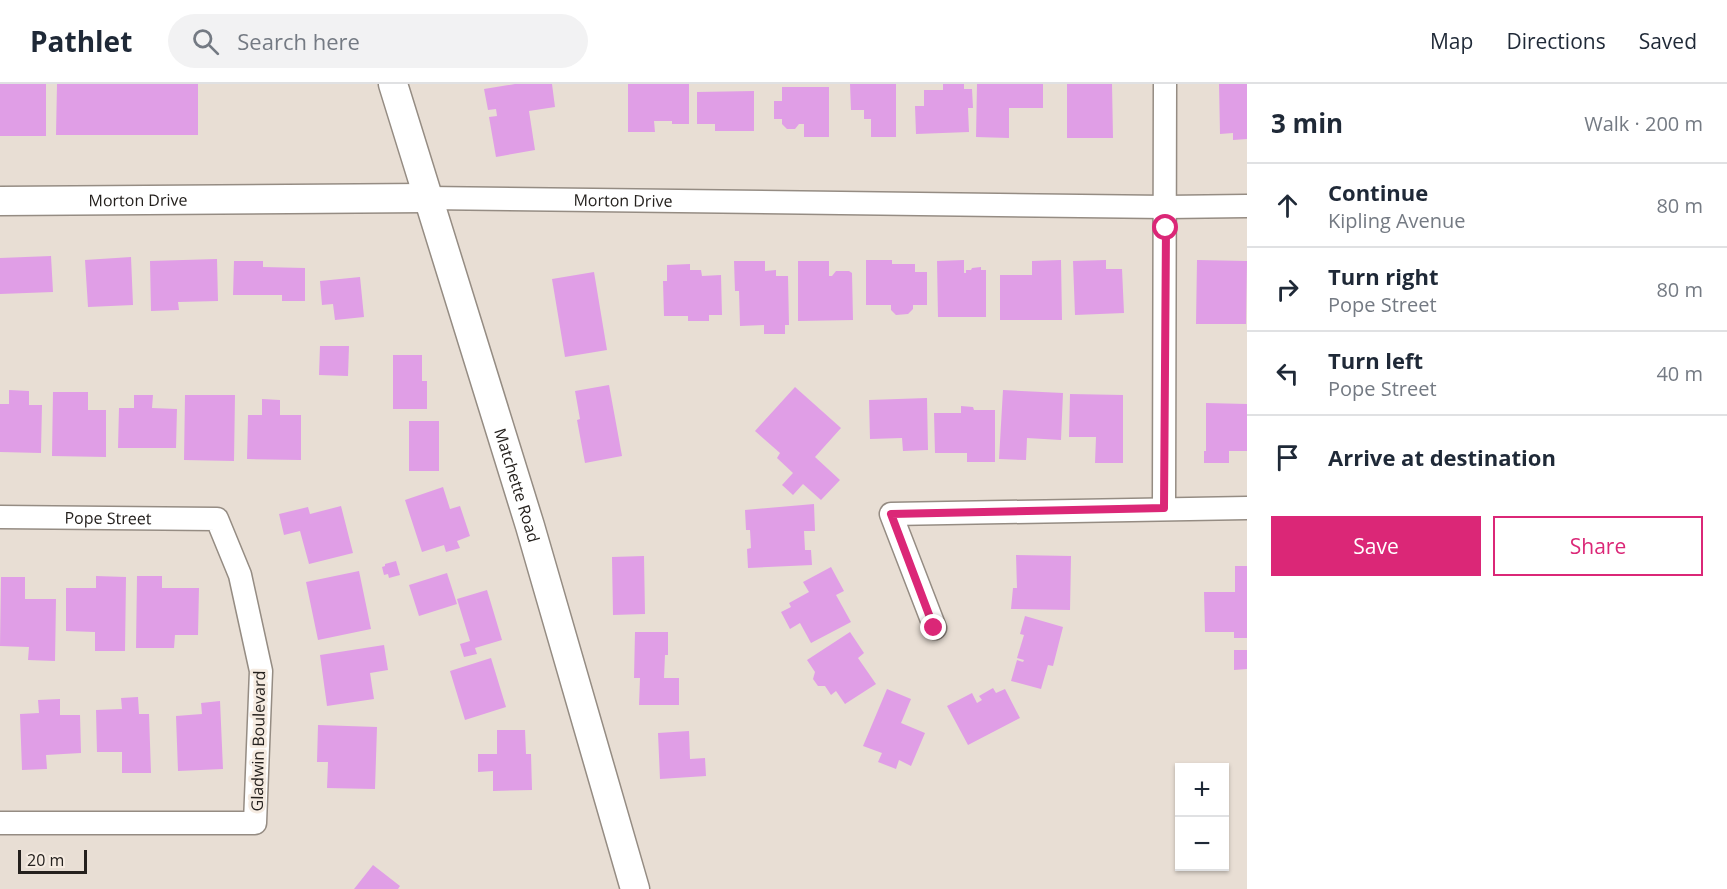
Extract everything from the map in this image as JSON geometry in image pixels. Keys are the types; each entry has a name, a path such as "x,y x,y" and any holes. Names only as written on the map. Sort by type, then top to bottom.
{"street":[{"name":"Matchette Road","path":"393,84 530,526 635,889"},
{"path":"1164,508 1165,84"},
{"name":"Morton Drive","path":"0,201 427,198 1247,206"},
{"path":"934,628 891,514 1247,508"},
{"name":"Pope Street","path":"0,517 216,519"},
{"name":"Gladwin Boulevard","path":"0,823 255,823 261,671 240,575 216,519"}],"building":[{"path":"0,84 46,84 46,136 0,136"},
{"path":"57,84 198,84 198,135 56,135"},
{"path":"515,84 552,84 555,107 529,111 535,150 496,157 489,117 497,116 496,109 488,110 484,89"},
{"path":"628,84 689,84 689,124 654,121 655,132 628,132"},
{"path":"850,84 896,84 896,137 871,137 871,119 864,119 864,110 851,110"},
{"path":"943,84 964,84 964,89 972,89 973,108 968,108 969,132 916,134 915,106 924,106 924,90 943,90"},
{"path":"977,84 1043,84 1043,108 1009,108 1009,138 976,137"},
{"path":"1067,84 1112,84 1113,138 1067,138"},
{"path":"1219,84 1247,84 1247,139 1233,140 1233,133 1220,134"},
{"path":"782,87 829,87 829,137 804,137 804,124 799,124 795,129 787,129 782,124 782,119 774,119 774,101 782,101"},
{"path":"754,91 754,131 715,131 715,124 697,124 697,92"},
{"path":"51,256 53,292 0,294 0,258"},
{"path":"131,257 133,305 88,307 85,260"},
{"path":"217,259 218,301 178,302 179,310 151,311 150,261"},
{"path":"866,260 892,260 892,264 915,264 915,272 927,272 927,305 913,305 913,309 908,314 896,315 891,310 891,305 866,305"},
{"path":"964,260 964,273 972,268 981,267 981,270 986,270 986,317 938,317 937,261"},
{"path":"1061,260 1062,320 1000,320 1000,275 1032,275 1032,261"},
{"path":"1106,260 1106,269 1122,269 1124,313 1075,315 1073,261"},
{"path":"1197,260 1247,261 1246,324 1196,324"},
{"path":"234,261 263,261 263,267 305,268 305,301 282,301 282,295 233,295"},
{"path":"734,261 765,261 765,271 776,270 776,276 788,276 789,325 785,325 785,334 764,334 764,325 740,326 739,291 735,291"},
{"path":"798,261 829,261 829,276 836,271 852,273 853,320 798,321"},
{"path":"690,264 690,270 701,270 702,276 721,275 722,315 709,315 709,321 688,321 688,316 664,316 663,281 667,281 667,265"},
{"path":"594,272 607,350 565,357 552,279"},
{"path":"360,277 364,317 335,320 333,304 322,305 320,281"},
{"path":"320,346 349,346 348,376 319,375"},
{"path":"393,355 422,355 422,381 427,381 427,409 393,409"},
{"path":"609,385 622,456 585,463 577,420 580,419 575,391"},
{"path":"795,387 841,428 815,457 840,480 821,500 803,484 793,495 782,485 793,473 777,458 780,453 755,431"},
{"path":"9,390 29,391 29,405 42,405 41,453 0,452 0,404 9,404"},
{"path":"1003,390 1063,393 1061,440 1027,438 1026,460 999,459"},
{"path":"53,392 88,392 88,410 106,410 106,457 52,456"},
{"path":"1070,394 1123,395 1123,463 1095,463 1096,437 1069,437"},
{"path":"134,395 153,395 152,408 177,409 176,448 118,448 119,408 134,408"},
{"path":"185,395 235,395 234,461 184,460"},
{"path":"927,398 928,450 903,451 902,438 870,439 869,400"},
{"path":"262,399 280,400 280,415 301,415 301,460 247,459 248,415 262,415"},
{"path":"1206,403 1247,404 1247,451 1229,451 1229,463 1204,463"},
{"path":"961,406 973,407 974,410 995,410 995,462 967,462 967,453 935,453 934,413 961,413"},
{"path":"409,421 439,421 439,471 409,471"},
{"path":"443,487 450,509 460,506 470,536 457,541 460,548 446,552 444,545 422,552 405,500"},
{"path":"814,504 815,531 804,531 805,550 811,550 812,565 748,568 747,549 751,548 750,530 746,530 745,510"},
{"path":"341,506 353,553 309,564 300,531 284,535 279,514 308,507 310,514"},
{"path":"1016,555 1071,556 1070,610 1011,609 1013,588 1017,588"},
{"path":"644,556 645,614 613,615 612,557"},
{"path":"396,561 400,575 389,578 388,574 384,575 382,567"},
{"path":"1235,566 1247,566 1247,638 1234,638 1234,632 1205,632 1204,592 1235,592"},
{"path":"831,567 844,591 836,595 851,622 811,643 800,623 790,629 781,612 791,607 789,603 809,592 803,582"},
{"path":"359,571 371,629 318,640 306,582"},
{"path":"447,573 457,604 419,616 409,585"},
{"path":"96,576 126,577 125,651 95,651 95,632 66,631 66,588 96,588"},
{"path":"137,576 162,576 162,588 199,588 198,635 175,635 174,648 136,648"},
{"path":"1,577 25,577 25,599 56,599 55,661 28,660 29,647 0,646"},
{"path":"487,590 502,640 475,648 477,654 464,657 460,644 470,641 457,599"},
{"path":"1025,616 1063,627 1053,666 1048,665 1041,689 1011,681 1017,660 1023,662 1024,660 1017,658 1024,635 1020,634"},
{"path":"635,632 668,632 668,655 665,655 664,678 679,678 679,705 639,705 640,678 634,678"},
{"path":"850,632 864,653 858,658 876,684 845,704 836,691 831,695 825,686 818,686 813,679 815,672 807,660"},
{"path":"384,645 388,670 370,673 374,699 327,706 320,655"},
{"path":"1234,650 1247,650 1247,669 1234,670"},
{"path":"491,658 506,707 465,720 450,671"},
{"path":"993,688 996,693 1005,689 1020,718 968,745 947,706 972,693 977,703 982,700 979,696"},
{"path":"887,689 911,699 901,723 925,733 911,766 899,760 896,769 878,762 882,753 863,746"},
{"path":"138,697 139,714 149,714 151,773 122,773 122,752 97,752 96,710 122,709 121,698"},
{"path":"60,699 60,715 80,715 81,753 46,755 47,769 22,770 20,714 39,713 38,700"},
{"path":"220,701 223,769 178,771 176,716 202,714 201,703"},
{"path":"318,725 377,727 375,789 327,788 328,762 317,762"},
{"path":"497,730 525,730 526,754 531,754 532,790 493,791 493,771 478,772 478,754 497,754"},
{"path":"689,731 690,759 705,758 706,776 660,779 658,733"},
{"path":"373,865 400,886 398,889 354,889"}],"route":[{"path":"934,628 891,514 1164,508 1166,228"}]}
